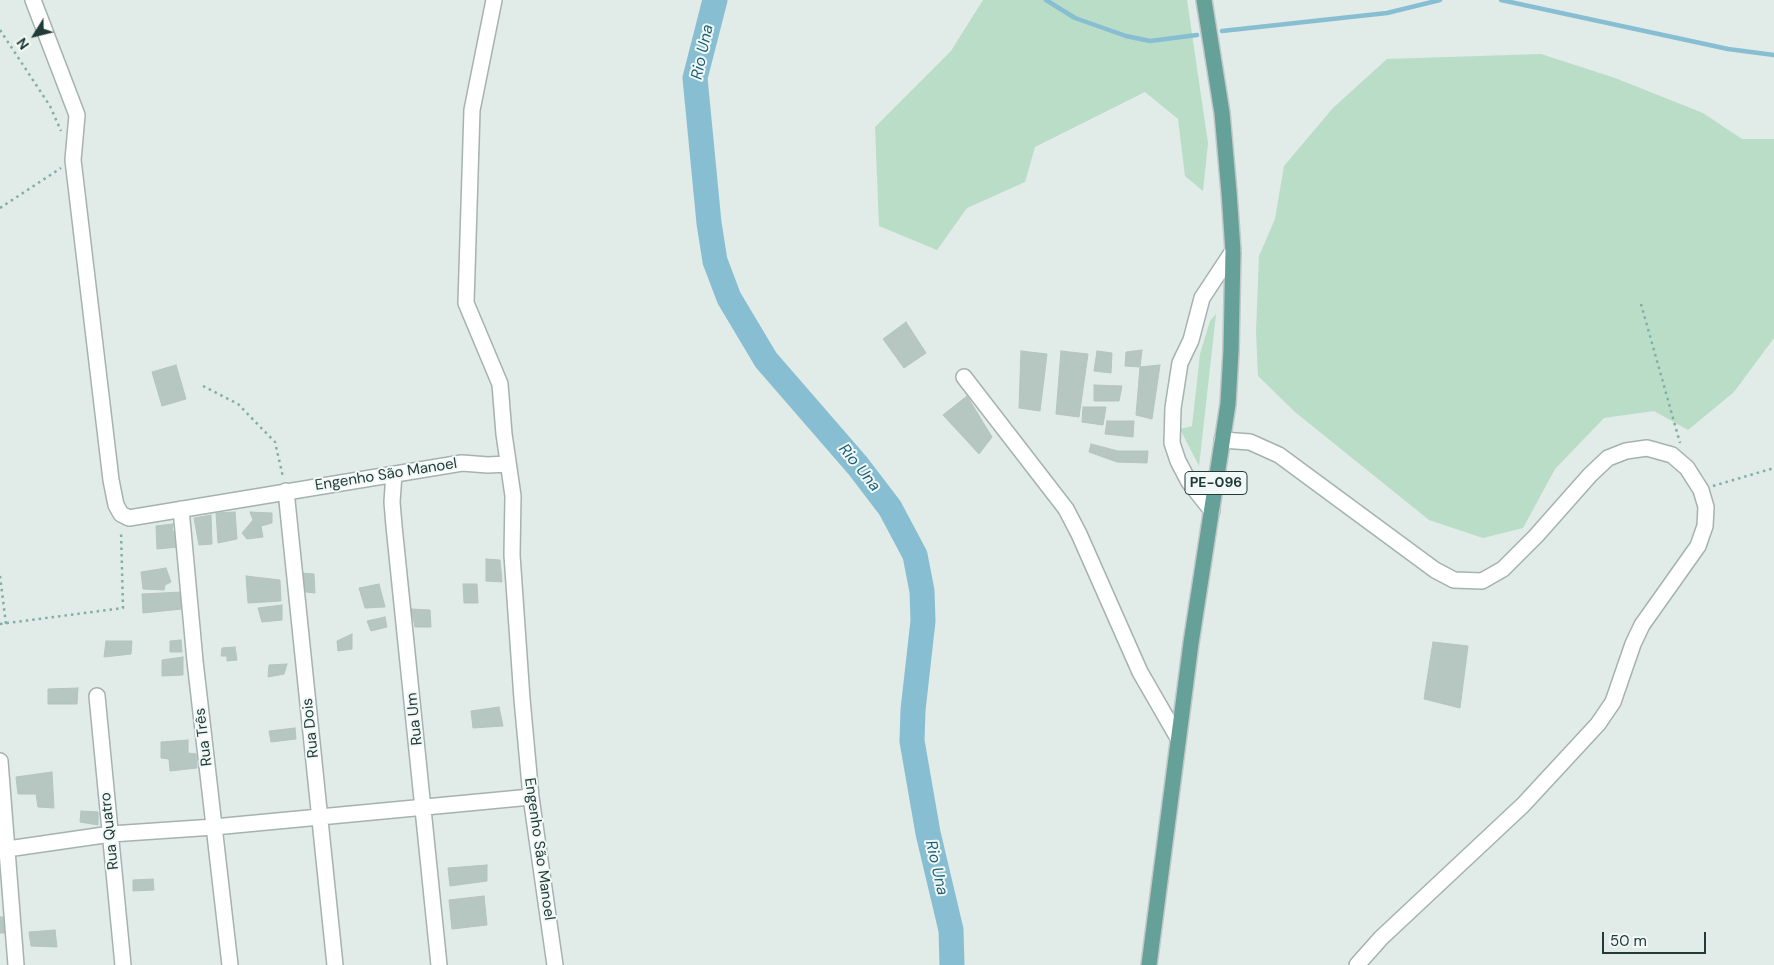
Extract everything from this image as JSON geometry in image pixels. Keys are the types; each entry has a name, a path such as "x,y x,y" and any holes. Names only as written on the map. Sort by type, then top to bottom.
{"main road":[{"name":"PE-096","path":"1149,965 1178,738 1222,440 1231,351 1234,252 1222,113 1204,0"}],"street":[{"path":"33,0 77,115 73,160 110,470 116,505 121,514"},
{"path":"494,0 472,110 466,303 500,384 508,464"},
{"path":"1212,511 1189,482 1166,431 1176,377 1180,363 1191,340 1202,298 1234,252"},
{"path":"964,377 1066,509 1079,534 1140,672 1178,738"},
{"path":"1222,440 1250,442 1279,455 1435,570 1454,580 1482,581 1503,569 1608,458 1626,451 1647,448 1672,455 1688,468 1701,490 1706,507 1705,526 1698,546 1642,625 1633,644 1613,702 1598,724 1523,805 1393,926 1357,965"},
{"name":"Engenho São Manoel","path":"121,514 129,518 462,463 508,464 513,496 512,555 515,612 531,797 555,965"},
{"name":"Rua Um","path":"394,474 392,502 394,526 438,965"},
{"name":"Rua Dois","path":"286,491 335,965"},
{"name":"Rua Três","path":"181,509 230,965"},
{"name":"Rua Quatro","path":"97,696 123,965"},
{"path":"0,761 4,849 16,965"},
{"path":"4,849 111,834 214,827 531,797"}],"path":[{"path":"0,30 50,106 62,133"},
{"path":"0,208 73,160"},
{"path":"1641,304 1688,468"},
{"path":"203,386 238,404 275,442 286,491"},
{"path":"1701,490 1774,468"},
{"path":"0,624 123,608 121,514"},
{"path":"0,576 6,624"}],"green space":[{"path":"983,0 1187,0 1208,143 1203,191 1185,176 1178,119 1145,92 1035,147 1025,182 967,208 937,250 879,226 875,127 951,51"},
{"path":"1541,54 1615,78 1703,113 1742,139 1774,139 1774,338 1734,392 1688,430 1654,411 1604,418 1555,469 1523,528 1483,538 1429,520 1295,412 1258,376 1256,332 1259,256 1275,219 1284,166 1333,108 1387,59"},
{"path":"1216,314 1199,466 1180,429 1192,426 1200,354 1210,321"}],"building":[{"path":"906,322 926,353 904,368 883,339"},
{"path":"1142,350 1140,367 1125,366 1126,352"},
{"path":"1021,351 1047,354 1040,411 1019,408"},
{"path":"1061,351 1088,354 1079,417 1056,414"},
{"path":"1097,351 1112,353 1111,373 1094,371"},
{"path":"176,365 186,399 162,406 152,372"},
{"path":"1160,365 1152,419 1136,415 1140,367"},
{"path":"1094,385 1122,386 1119,401 1094,401"},
{"path":"967,396 992,437 979,454 943,415"},
{"path":"1083,407 1106,407 1103,425 1082,422"},
{"path":"1107,421 1134,421 1133,437 1105,434"},
{"path":"1091,444 1118,451 1148,451 1147,463 1117,462 1089,452"},
{"path":"235,512 237,539 218,543 216,513"},
{"path":"250,512 272,513 272,523 261,526 263,537 247,539 242,533 253,520"},
{"path":"211,515 212,544 199,545 194,518"},
{"path":"173,524 172,531 177,531 178,547 157,549 156,526"},
{"path":"486,559 500,560 502,582 486,581"},
{"path":"166,568 171,582 165,585 164,590 143,589 141,572"},
{"path":"301,573 314,574 315,593 306,592"},
{"path":"246,576 280,580 281,601 248,603"},
{"path":"379,584 385,607 365,608 359,588"},
{"path":"463,584 477,584 478,603 464,603"},
{"path":"182,592 182,609 143,613 142,594"},
{"path":"282,605 282,620 262,622 258,608"},
{"path":"411,609 430,610 431,627 415,627"},
{"path":"385,617 387,627 371,631 367,621"},
{"path":"352,634 352,649 338,651 337,641"},
{"path":"181,640 182,652 170,652 170,641"},
{"path":"106,641 132,641 131,654 104,657"},
{"path":"1433,642 1468,646 1460,708 1424,699"},
{"path":"235,647 237,660 227,661 227,656 221,656 222,648"},
{"path":"183,657 183,675 162,676 162,660"},
{"path":"287,664 284,674 268,677 269,665"},
{"path":"78,688 77,704 48,704 48,689"},
{"path":"499,707 503,726 473,728 471,711"},
{"path":"295,728 296,739 271,742 269,731"},
{"path":"188,740 188,753 196,754 197,768 170,771 169,759 161,758 161,742"},
{"path":"52,772 54,808 38,807 36,794 18,794 16,777"},
{"path":"81,811 98,812 98,825 80,822"},
{"path":"487,865 487,881 450,886 448,868"},
{"path":"153,879 154,890 133,891 133,880"},
{"path":"484,896 487,925 452,929 449,900"},
{"path":"0,917 5,917 6,933 0,933"},
{"path":"55,930 57,947 31,946 29,932"}],"waterway":[{"name":"Rio Una","path":"715,0 695,78 709,223 715,261 729,298 766,360 858,466 890,508 915,555 922,591 923,621 913,710 912,741 928,833 951,930 952,965"},
{"path":"1046,0 1075,18 1126,36 1150,41 1197,35"},
{"path":"1222,31 1387,13 1440,0"},
{"path":"1501,0 1728,49 1774,55"}]}
